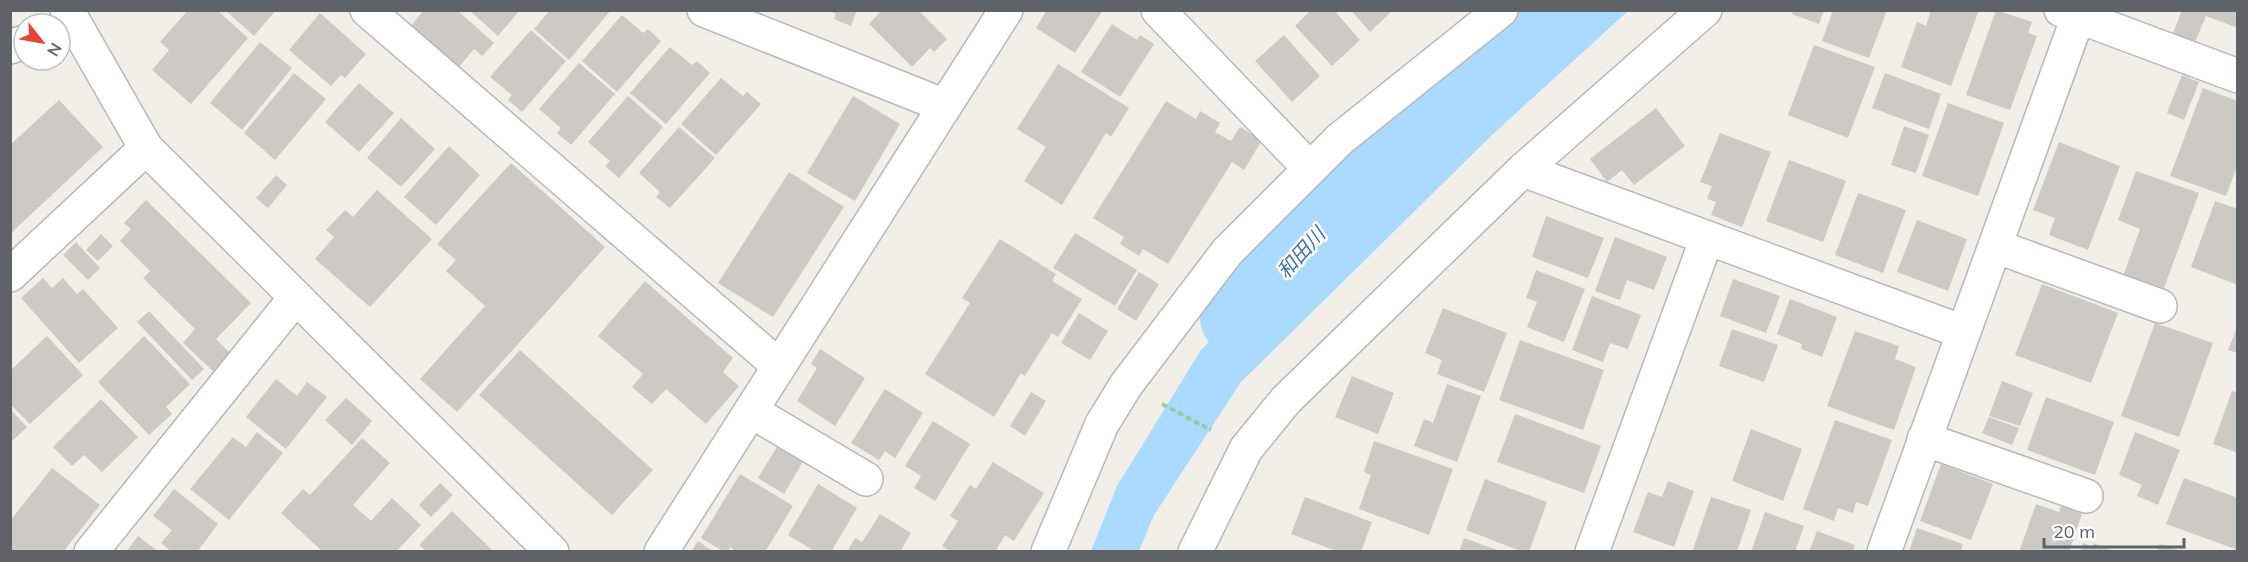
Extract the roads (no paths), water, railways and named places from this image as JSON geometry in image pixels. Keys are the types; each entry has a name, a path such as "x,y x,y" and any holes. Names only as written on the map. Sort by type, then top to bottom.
{"street":[{"path":"367,10 779,366"},
{"path":"704,10 945,106"},
{"path":"661,552 1006,10"},
{"path":"1158,10 1310,169"},
{"path":"1048,552 1102,424 1126,385 1227,252 1340,139 1501,10"},
{"path":"1195,552 1246,449 1286,400 1523,171 1705,10"},
{"path":"1884,552 1995,246 2070,14 2238,76"},
{"path":"72,28 146,148 552,552"},
{"path":"10,275 146,148"},
{"path":"1523,171 1963,332"},
{"path":"1592,552 1707,238"},
{"path":"1995,246 2160,306"},
{"path":"92,552 296,297"},
{"path":"751,411 866,479"},
{"path":"1924,439 2086,496"}],"water":[{"path":"1554,11 1628,11 1493,134 1241,382 1154,515 1139,551 1091,551 1117,486 1201,350 1479,73"}],"waterway":[{"name":"和田川","path":"1242,317 1376,170 1567,10"}]}
